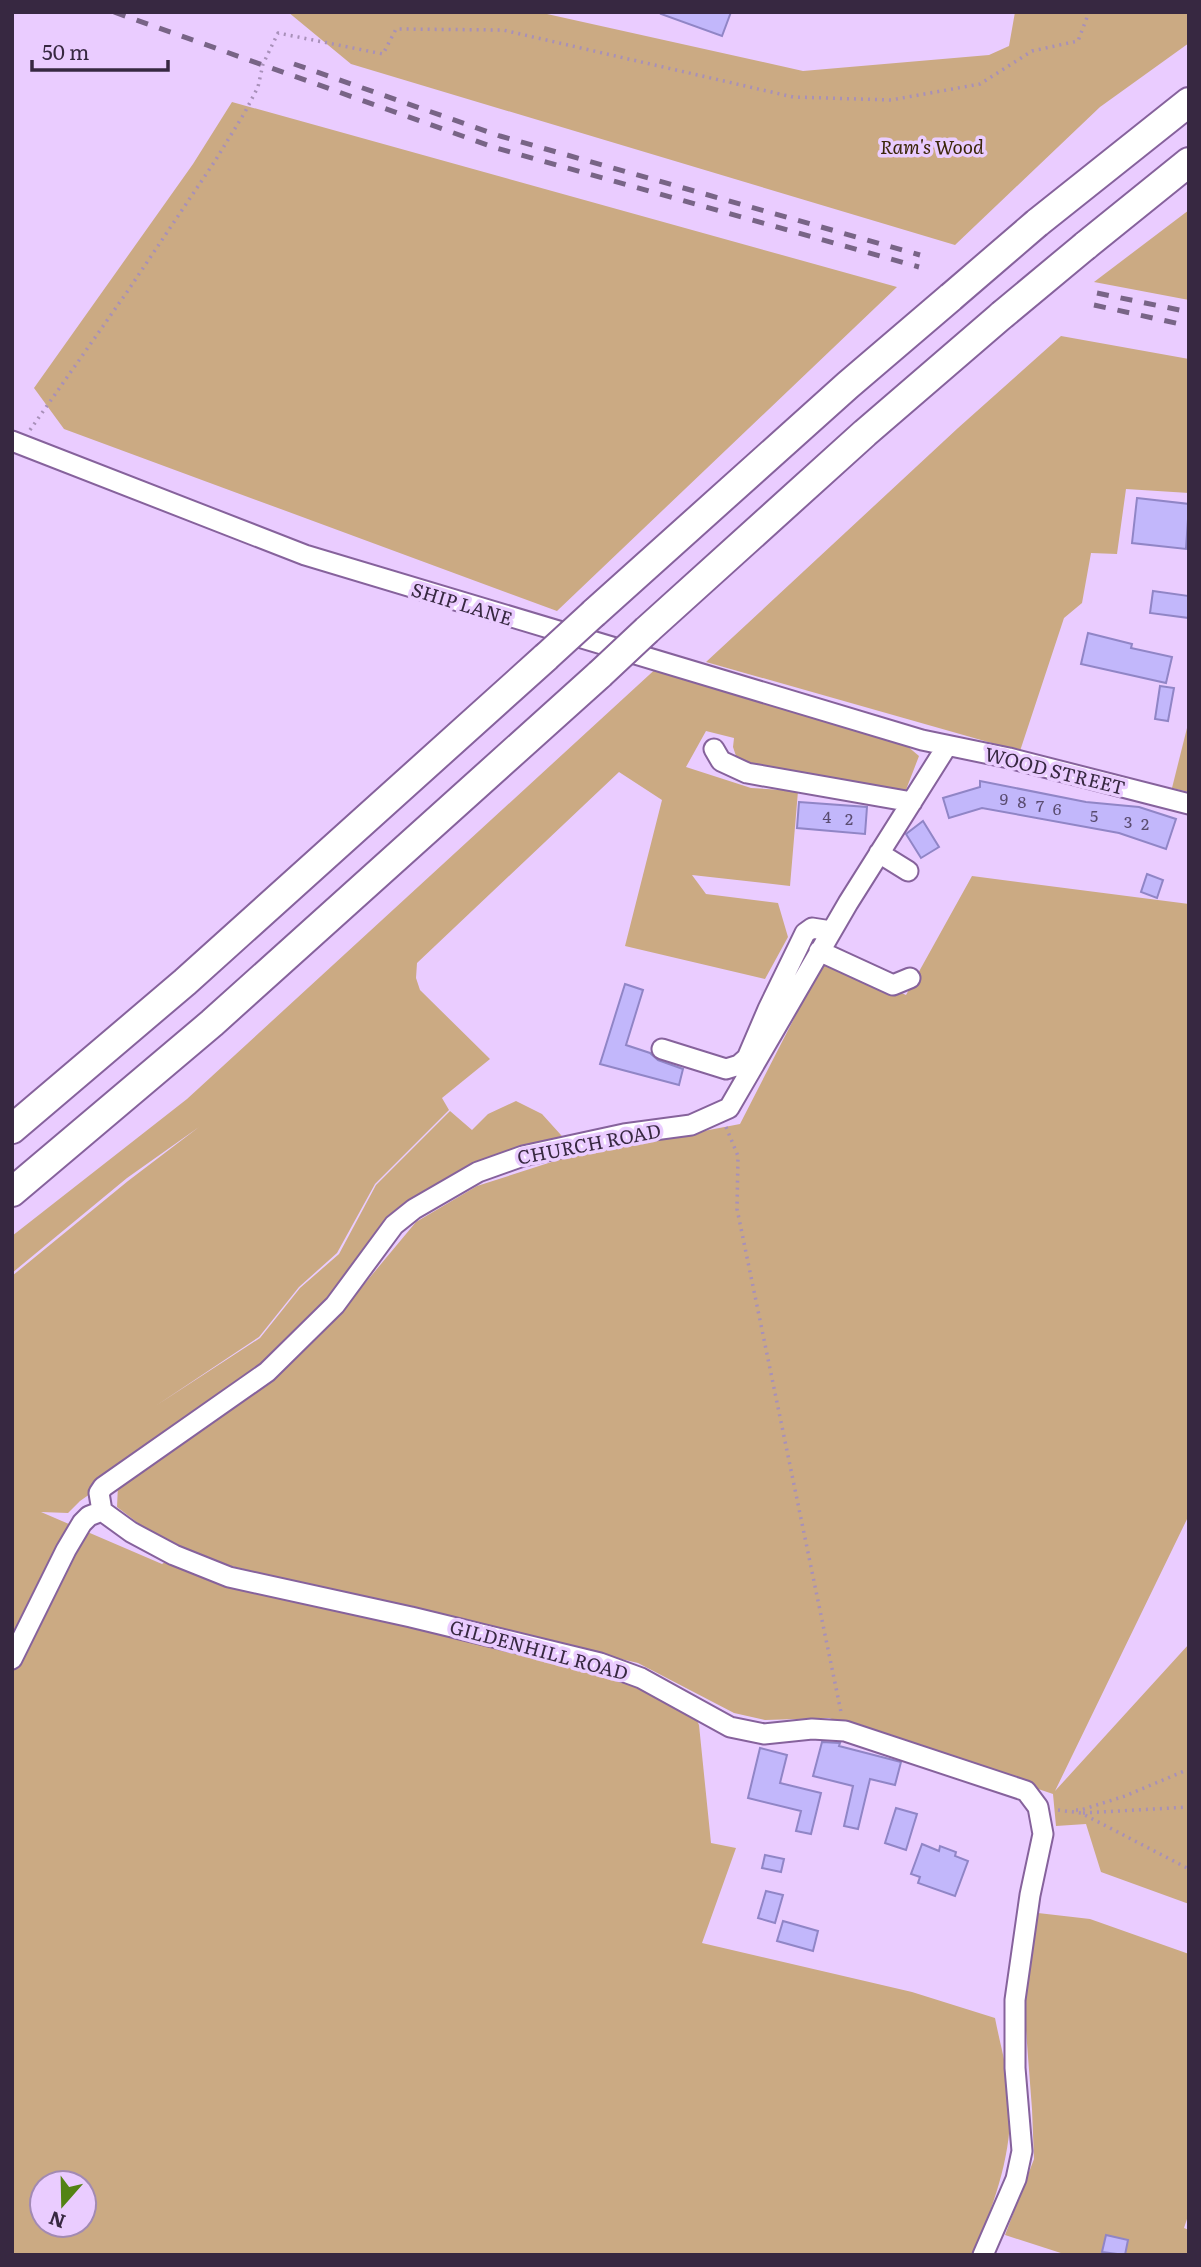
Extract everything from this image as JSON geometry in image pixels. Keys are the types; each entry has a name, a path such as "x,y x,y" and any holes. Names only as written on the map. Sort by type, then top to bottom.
{"highway":[{"path":"12,1129 185,982 848,385 1037,223 1189,102"},
{"path":"12,1192 212,1023 866,433 1002,315 1189,162"}],"street":[{"name":"SHIP LANE","path":"16,442 305,555 922,740"},
{"name":"WOOD STREET","path":"922,740 1009,758 1189,804"},
{"path":"721,1113 733,1102 831,931 947,746"},
{"path":"714,749 721,761 747,773 912,802"},
{"path":"879,853 908,871"},
{"path":"662,1049 726,1069 739,1065 747,1058 805,933 812,928 831,931"},
{"path":"819,951 893,985 910,978"},
{"name":"CHURCH ROAD","path":"102,1511 99,1493 103,1487 267,1372 335,1304 394,1225 415,1209 478,1172 523,1156 624,1134 691,1125 721,1113"},
{"path":"12,1659 82,1522 102,1511"},
{"name":"GILDENHILL ROAD","path":"102,1511 131,1532 174,1555 229,1577 600,1663 641,1678 730,1727 764,1734 813,1729 845,1731 1026,1791 1038,1806"},
{"path":"983,2255 1016,2179 1022,2151 1015,2068 1015,2000 1030,1895 1043,1834 1038,1806"}],"path":[{"path":"16,442 127,292 233,132 258,87 263,64 278,33 383,54 396,29 503,30 793,97 891,100 980,84 1032,51 1078,41 1090,12"},
{"path":"721,1113 738,1156 737,1209 845,1731"},
{"path":"1038,1806 1081,1810 1125,1796 1189,1769"},
{"path":"1038,1806 1081,1813 1189,1807"},
{"path":"1081,1813 1189,1869"}],"green space":[{"name":"Ram's Wood","path":"288,12 538,12 803,71 989,55 1009,46 1015,12 1189,12 1189,43 1100,107 955,245 351,64"},
{"path":"232,102 897,287 557,611 64,429 34,388 193,164"},
{"path":"1189,210 1189,300 1094,282"},
{"path":"1061,336 1189,359 1189,493 1126,489 1117,554 1091,553 1082,603 1064,618 1020,751 706,662 958,428"},
{"path":"661,664 906,745 919,756 904,795 738,762 733,747 734,738 706,731 686,767 751,788 798,791 790,886 692,875 706,894 778,903 788,937 765,979 625,946 662,800 619,772 417,963 416,978 420,990 490,1059 442,1098 449,1110 375,1184 337,1253 299,1287 259,1337 157,1405 260,1338 300,1288 339,1254 376,1185 450,1111 472,1130 488,1114 516,1101 542,1114 570,1145 413,1208 266,1371 80,1501 68,1513 41,1512 162,1564 173,1557 600,1665 692,1709 699,1725 711,1843 736,1848 702,1943 912,1992 995,2018 1009,2088 1010,2119 1001,2178 973,2255 12,2255 12,1276 199,1127 127,1178 12,1273 12,1236 187,1099"},
{"path":"1189,720 1189,792 1172,788"},
{"path":"972,876 1189,904 1189,1515 1055,1791 1189,1644 1189,1904 1101,1872 1086,1824 1056,1826 1053,1794 829,1718 765,1720 734,1713 638,1663 231,1566 160,1540 117,1507 118,1485 245,1400 336,1318 416,1222 477,1186 564,1158 740,1124 825,958 906,995"},
{"path":"1038,1913 1090,1919 1189,1954 1189,2213 1184,2228 1189,2230 1189,2255 1125,2255 1128,2240 1106,2235 1102,2252 1115,2255 1067,2255 1005,2235 1034,2159 1024,2004"}],"building":[{"path":"731,12 722,36 661,14"},
{"path":"1137,498 1189,504 1186,549 1132,543"},
{"path":"1153,591 1189,596 1189,618 1150,613"},
{"path":"1088,633 1132,644 1131,648 1172,657 1166,683 1081,664"},
{"path":"1160,686 1174,688 1168,721 1155,719"},
{"path":"980,781 1086,802 1139,807 1176,819 1166,849 1119,833 982,808 949,818 943,798 980,787"},
{"path":"799,802 867,807 865,834 797,828"},
{"path":"923,821 939,847 921,858 906,834"},
{"path":"1147,874 1163,880 1157,898 1141,892"},
{"path":"625,984 643,990 626,1045 683,1069 679,1085 600,1064"},
{"path":"822,1742 840,1743 839,1746 901,1762 895,1785 870,1779 858,1829 844,1826 853,1786 813,1776"},
{"path":"760,1748 787,1755 780,1783 821,1793 811,1834 796,1831 801,1811 748,1798"},
{"path":"896,1808 917,1814 906,1850 885,1843"},
{"path":"922,1844 939,1851 940,1846 956,1852 955,1856 968,1861 955,1896 918,1883 920,1877 911,1874"},
{"path":"765,1855 784,1859 781,1872 762,1868"},
{"path":"766,1891 783,1895 775,1923 758,1918"},
{"path":"783,1921 818,1931 813,1951 777,1941"},
{"path":"1106,2235 1128,2240 1125,2255 1102,2252"}],"railway":[{"path":"114,12 496,148 919,267"},
{"path":"294,64 500,136 920,255"},
{"path":"1097,293 1189,312"},
{"path":"1094,305 1189,326"}]}
